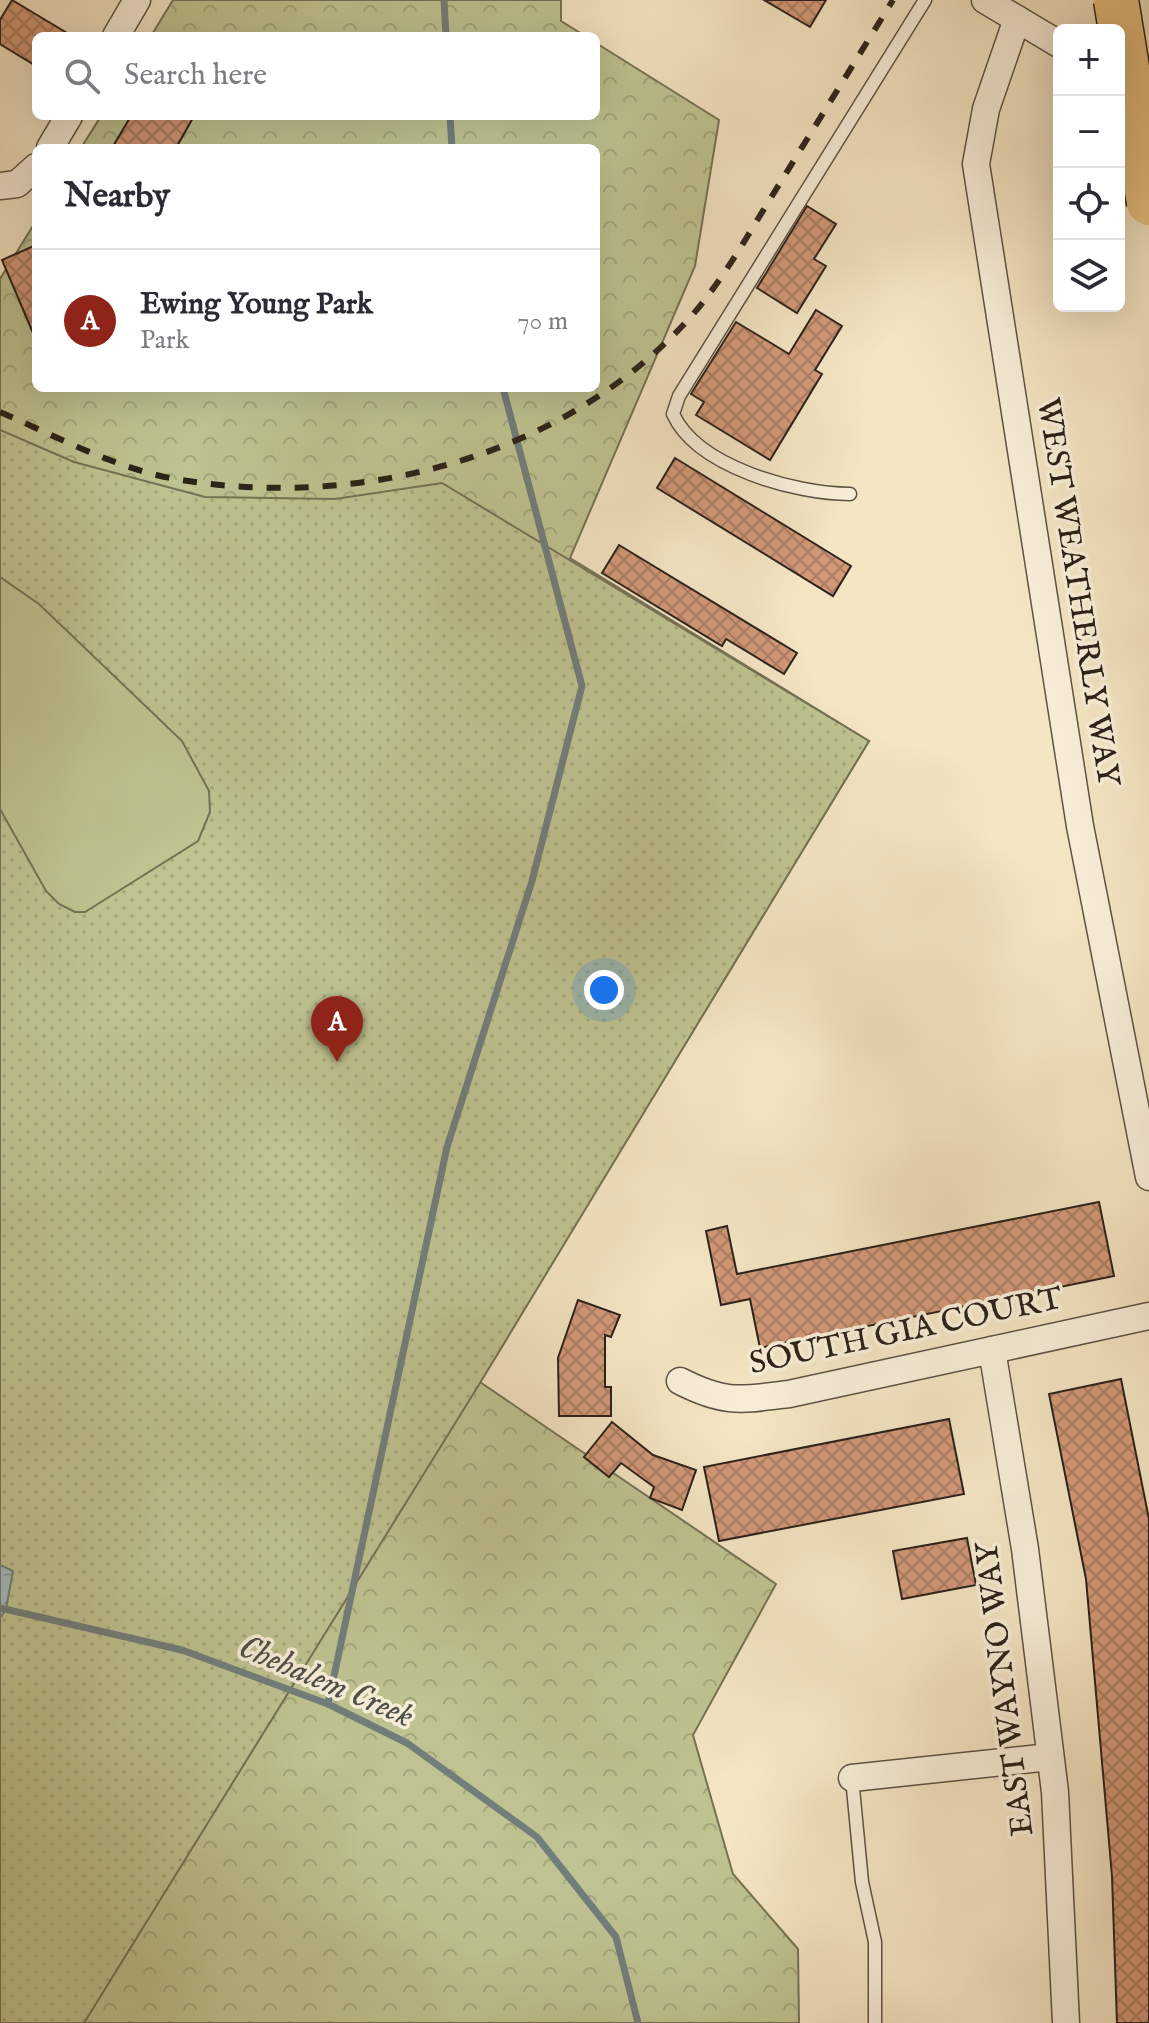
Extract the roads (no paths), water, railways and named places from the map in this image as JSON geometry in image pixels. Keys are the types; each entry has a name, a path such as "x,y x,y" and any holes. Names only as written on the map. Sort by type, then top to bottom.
{"highway":[{"path":"1116,0 1149,203"}],"street":[{"path":"118,32 137,0"},
{"path":"985,0 1053,40"},
{"name":"WEST WEATHERLY WAY","path":"1017,19 986,109 976,164 1080,826 1149,1177"},
{"path":"1125,68 1149,70"},
{"path":"52,144 67,120"},
{"name":"SOUTH GIA COURT","path":"680,1381 710,1397 738,1400 789,1394 1149,1316"},
{"name":"EAST WAYNO WAY","path":"992,1350 1025,1549 1056,1807 1066,2023"},
{"path":"852,1778 1050,1757"}],"lane":[{"path":"850,494 829,494 771,481 718,459 682,433 673,414 679,396 925,0"},
{"path":"852,1778 862,1882 875,1942 875,2023"}],"water":[{"path":"0,1565 13,1571 6,1609 0,1618"}],"waterway":[{"path":"444,0 446,32"},
{"path":"450,120 452,144"},
{"path":"328,1704 447,1147 532,881 582,686 504,392"},
{"name":"Chehalem Creek","path":"0,1608 182,1650 328,1704 407,1743 537,1837 616,1937 638,2023"}],"railway":[{"path":"0,412 134,469 181,480 249,487 318,487 387,479 454,463 519,439 580,408 636,368 699,307 722,277 893,0"}],"place":[{"name":"Ewing Young Park","path":"337,1062"}]}
